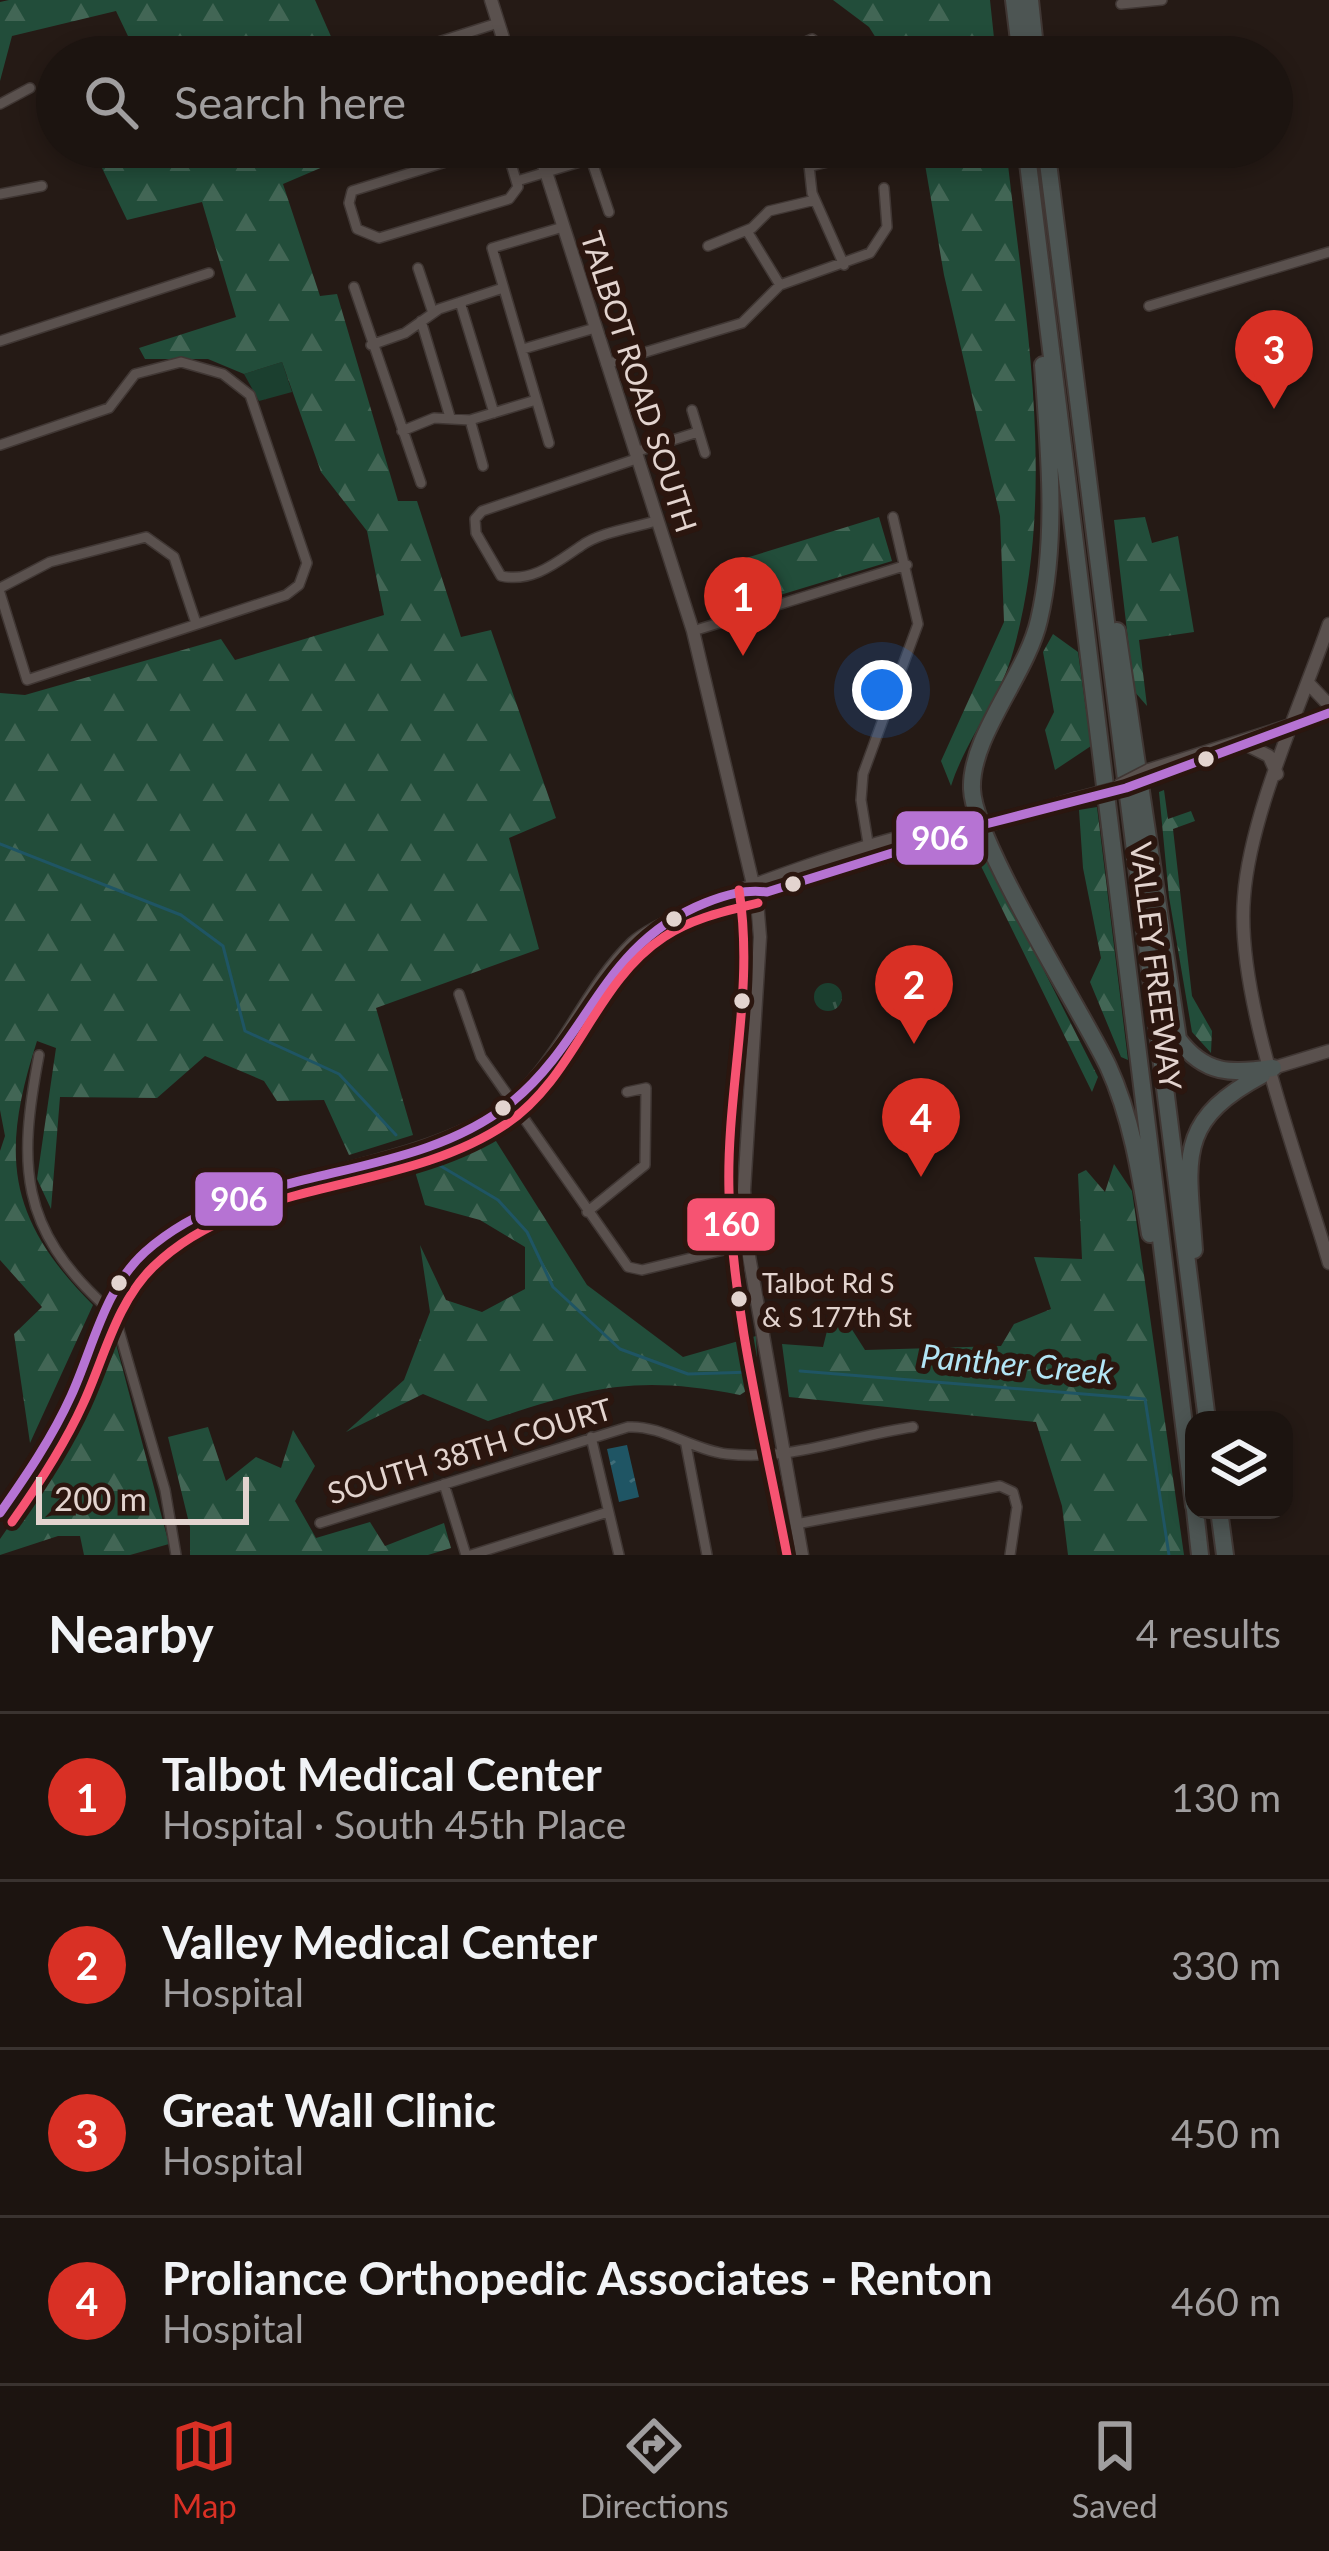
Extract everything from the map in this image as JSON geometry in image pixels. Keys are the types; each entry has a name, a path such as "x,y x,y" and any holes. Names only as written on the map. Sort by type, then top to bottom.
{"highway":[{"path":"1011,0 1015,36"},
{"path":"1030,0 1034,36"},
{"name":"VALLEY FREEWAY","path":"1031,168 1185,1426"},
{"path":"1032,168 1189,1411"},
{"name":"VALLEY FREEWAY","path":"1049,168 1208,1411"},
{"path":"1036,233 1049,515 1047,572 1039,624 976,761 972,794 982,825 1120,1096 1141,1175 1170,1366 1179,1385"},
{"path":"1087,473 1096,483 1175,1030 1189,1054 1211,1069 1228,1073 1273,1068"},
{"path":"1208,1411 1189,1175 1193,1144 1220,1099 1273,1068"},
{"name":"VALLEY FREEWAY","path":"1199,1519 1204,1555"},
{"path":"1220,1519 1225,1555"}],"main road":[{"path":"491,0 502,36"},
{"name":"TALBOT ROAD SOUTH","path":"544,168 693,631 754,888 760,937 744,1175 748,1244 796,1524 796,1554"},
{"path":"1329,624 1251,850 1243,914 1250,980 1329,1264"},
{"path":"754,888 766,892 1118,787 1329,709 1309,684"},
{"path":"1150,775 1246,745 1295,722"},
{"path":"1246,745 1269,756 1277,774"},
{"path":"935,831 961,814 972,794"},
{"path":"0,1513 46,1444 108,1303 149,1248 194,1218 410,1154 511,1103 543,1068 620,957 648,930 690,907 869,849 935,831 982,825"},
{"path":"1273,1068 1329,1051"}],"street":[{"path":"1121,4 1162,0"},
{"path":"456,36 498,22"},
{"path":"0,104 30,88"},
{"path":"426,168 358,189 349,197 357,229 379,238 509,199 518,181 554,168"},
{"path":"513,168 518,181"},
{"path":"593,168 609,212"},
{"path":"811,168 815,200 844,265"},
{"path":"0,194 42,186"},
{"path":"606,364 742,322 780,286 870,253 884,238 889,214 884,188"},
{"path":"708,246 747,231 769,211 815,200"},
{"path":"549,443 492,248 563,227"},
{"path":"747,231 780,286"},
{"path":"1149,306 1329,252"},
{"path":"418,268 433,313"},
{"path":"0,341 209,274"},
{"path":"353,287 421,483"},
{"path":"370,345 433,313 502,288"},
{"path":"460,302 494,413"},
{"path":"421,321 451,417"},
{"path":"523,350 595,328"},
{"path":"0,446 106,410 130,378 176,362 192,362 235,379 250,395 278,489 293,513 307,563 301,581 286,595 26,680 0,590 50,562 146,537 174,557 196,623"},
{"path":"402,431 451,417 470,420 536,400"},
{"path":"692,410 705,453"},
{"path":"470,420 483,466"},
{"path":"656,521 584,544 557,566 505,578 474,525 482,511 698,432"},
{"path":"869,849 861,800 863,774 919,624 893,517"},
{"path":"693,631 907,565"},
{"path":"0,642 14,637"},
{"path":"459,994 475,1044 511,1103 632,1269 748,1244"},
{"path":"39,1055 27,1115 26,1183 60,1260 108,1303 165,1490 176,1555"},
{"path":"587,1212 645,1165 646,1088 627,1092"},
{"name":"SOUTH 38TH COURT","path":"320,1523 591,1437 640,1426 686,1445 732,1454 821,1450 913,1427"},
{"path":"591,1437 619,1555"},
{"path":"686,1445 707,1555"},
{"path":"443,1484 468,1555 608,1512"},
{"path":"796,1524 1000,1486 1013,1492 1017,1508 1010,1555"}],"green space":[{"path":"315,0 331,36 128,36 116,11 12,36 0,81 0,2"},
{"path":"833,0 990,0 994,36 875,36"},
{"path":"102,168 320,168 283,184 320,296 337,294 398,501 417,501 461,637 491,630 556,818 509,838 539,949 376,1008 413,1135 349,1155 324,1100 277,1101 264,1081 205,1056 157,1098 60,1097 51,1209 37,1179 56,1048 37,1041 18,1118 19,1184 43,1244 93,1305 30,1443 14,1334 42,1307 0,1260 0,1151 5,1136 0,1110 0,693 25,695 221,639 235,660 384,615 367,531 321,472 282,362 244,374 208,359 145,359 139,348 236,317 202,202 127,220"},
{"path":"926,168 1008,168 1033,400 1034,528 1013,652 951,786 941,761 1004,622 1000,516 944,275"},
{"path":"282,362 292,392 259,401 244,374"},
{"path":"879,517 892,561 747,605 723,565"},
{"path":"1145,517 1152,543 1178,536 1194,632 1139,640 1147,706 1134,691 1114,520"},
{"path":"1053,634 1078,652 1091,746 1055,770 1045,730 1054,712 1043,652"},
{"path":"1164,790 1168,819 1191,811 1195,821 1173,829 1192,996 1212,1031 1211,1053 1192,1032 1169,897 1159,792"},
{"path":"1097,807 1128,1060 1121,1057 1090,982 1101,958 1083,868 1079,810"},
{"path":"987,858 1098,1077 1092,1092 979,862"},
{"path":"828,983 838,987 842,997 838,1007 828,1011 818,1007 814,997 818,987"},
{"path":"489,1130 587,1285 683,1357 756,1336 758,1383 740,1395 670,1386 612,1388 488,1421 423,1394 346,1432 404,1380 430,1312 420,1245 446,1300 482,1312 525,1289 525,1247 480,1220 425,1205 414,1168"},
{"path":"1114,1164 1132,1191 1184,1555 1068,1555 1062,1506 1036,1422 789,1397 782,1344 823,1347 828,1327 851,1328 865,1350 1001,1346 1014,1324 1051,1309 1034,1257 1082,1259 1078,1174 1086,1170 1105,1192"},
{"path":"115,1340 169,1544 130,1555 84,1555 80,1536 58,1536 0,1555 0,1539 69,1440"},
{"path":"208,1427 226,1481 256,1457 281,1468 293,1430 315,1466 295,1501 316,1538 370,1522 385,1546 444,1523 451,1548 428,1555 190,1555 190,1527 168,1437"}],"water":[{"path":"627,1445 639,1497 619,1502 607,1449"}],"waterway":[{"name":"Panther Creek","path":"0,844 181,915 223,946 245,1031 339,1074 396,1135"},
{"name":"Panther Creek","path":"439,1165 498,1200 527,1232 553,1287 620,1349 688,1374 752,1372"},
{"name":"Panther Creek","path":"800,1371 1145,1399 1169,1555"}],"transit line":[{"name":"906","path":"0,1513 64,1412 119,1283 145,1252 186,1223 231,1202 376,1163 470,1129 512,1102 538,1077 619,967 670,921 728,895 767,892 982,825 1126,788 1329,713"},
{"name":"160","path":"739,890 744,966 729,1154 732,1238 751,1375 787,1555"},
{"name":"160","path":"12,1522 68,1435 120,1314 153,1267 191,1238 233,1216 420,1164 506,1124 550,1081 640,956 686,925 758,903"}],"place":[{"name":"Great Wall Clinic","path":"1274,409"},
{"name":"Talbot Medical Center","path":"743,656"},
{"name":"Valley Medical Center","path":"914,1044"},
{"name":"Proliance Orthopedic Associates - Renton","path":"921,1177"},
{"name":"Talbot Rd S & S 177th St","path":"739,1299"}]}
